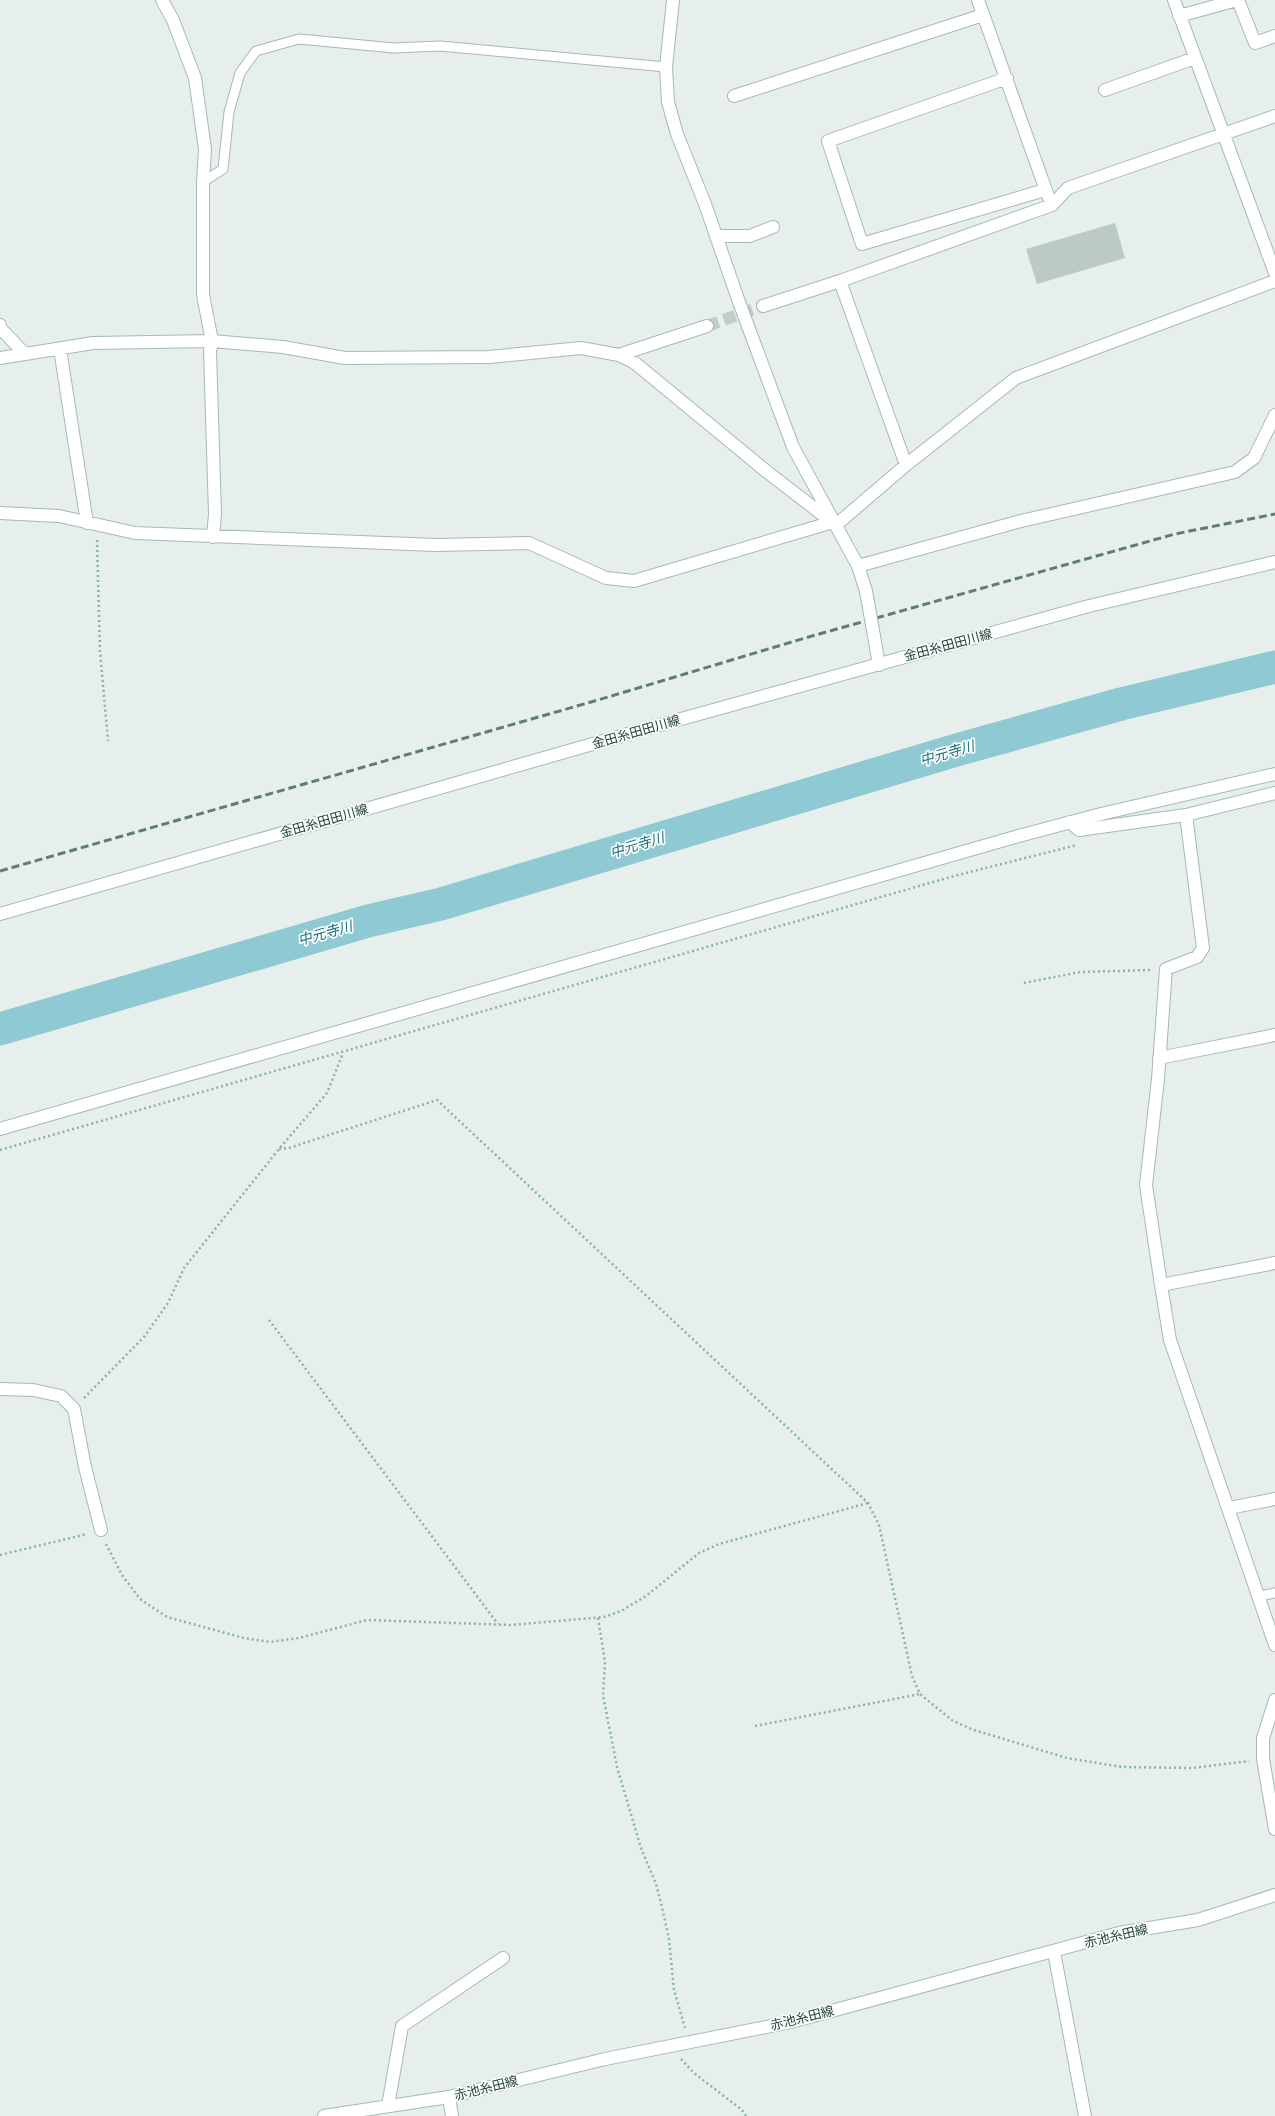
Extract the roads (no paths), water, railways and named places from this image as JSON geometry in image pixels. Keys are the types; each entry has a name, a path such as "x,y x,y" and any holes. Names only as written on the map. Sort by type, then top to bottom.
{"street":[{"path":"162,0 173,20 195,78 205,149 203,182 203,295 212,341 210,352 215,514 213,537"},
{"path":"673,0 666,67 668,102 676,134 716,236 793,447 858,566 866,591 879,665"},
{"path":"978,0 1007,78 1045,190 1052,205"},
{"path":"1174,0 1275,273"},
{"path":"1179,16 1237,0 1255,42 1275,36"},
{"path":"734,96 984,15"},
{"path":"1104,90 1195,58"},
{"path":"1007,78 828,141 862,244 1045,190"},
{"path":"763,306 840,281 1052,205 1068,188 1275,116"},
{"path":"716,236 750,236 773,227"},
{"path":"840,281 906,466"},
{"path":"0,358 93,343 212,341 283,347 345,358 489,357 581,348 619,355 635,363 766,471 836,525 906,466 1016,378 1275,281"},
{"path":"0,325 1,329 25,354"},
{"path":"619,355 707,326"},
{"path":"60,349 92,524"},
{"path":"858,566 1017,522 1235,472 1254,458 1275,415"},
{"path":"0,513 59,516 135,533 435,545 529,543 606,578 634,581 833,522"},
{"name":"金田糸田田川線","path":"0,914 645,729 1089,606 1275,562"},
{"path":"0,1129 827,890 1070,822 1275,774"},
{"path":"1070,822 1079,830 1186,815 1275,793"},
{"path":"1186,815 1203,948 1197,957 1166,969 1159,1058 1146,1185 1170,1340 1275,1645"},
{"path":"1159,1058 1275,1035"},
{"path":"1161,1285 1275,1263"},
{"path":"0,1389 33,1390 61,1396 74,1409 85,1467 101,1530"},
{"path":"1229,1508 1275,1499"},
{"path":"1275,1700 1263,1738 1263,1759 1274,1814 1275,1829"},
{"name":"赤池糸田線","path":"324,2116 361,2113 388,2106 449,2097 605,2059 791,2022 1054,1952 1119,1933 1198,1920 1275,1895"},
{"path":"1054,1952 1085,2116"},
{"path":"388,2106 402,2026 503,1958"},
{"path":"449,2097 452,2116"}],"lane":[{"path":"203,182 223,169 229,112 240,73 256,52 299,39 394,48 440,46 666,67"},
{"path":"1259,1596 1275,1593"}],"waterway":[{"name":"中元寺川","path":"0,1029 368,921 441,904 960,749 1121,704 1275,667"}],"tunnel":[{"path":"707,326 763,306"}],"railway":[{"path":"0,871 598,700 805,638 1175,534 1275,514"}]}
